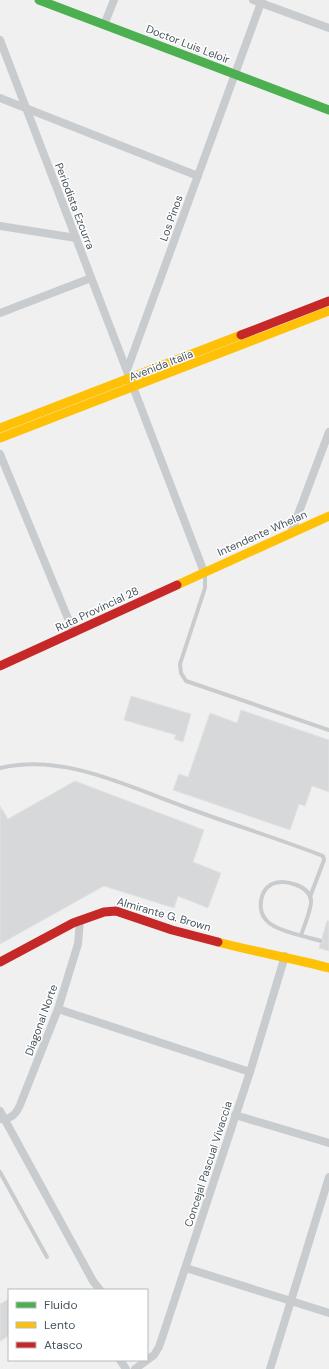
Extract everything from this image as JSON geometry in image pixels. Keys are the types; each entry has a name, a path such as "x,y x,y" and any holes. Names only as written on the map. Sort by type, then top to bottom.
{"main road":[{"name":"Doctor Luis Leloir","path":"39,0 329,110"},
{"name":"Avenida Italia","path":"0,428 129,374 329,301"},
{"name":"Avenida Italia","path":"0,438 134,388 329,311"},
{"name":"Intendente Whelan","path":"204,572 329,516"},
{"name":"Ruta Provincial 28","path":"0,666 204,572"},
{"name":"Almirante G. Brown","path":"0,962 80,920 99,913 116,911 172,930 248,950 285,956 329,968"}],"street":[{"path":"104,25 114,0"},
{"path":"259,1 329,28"},
{"name":"Los Pinos","path":"129,374 198,176 236,75 259,1"},
{"name":"Periodista Ezcurra","path":"0,40 204,572"},
{"path":"0,98 198,176"},
{"path":"0,226 76,238"},
{"path":"0,313 91,278"},
{"path":"292,533 329,432"},
{"path":"0,454 74,633"},
{"name":"Diagonal Norte","path":"2,1119 16,1114 58,1009 78,944 80,920"},
{"name":"Concejal Pascual Vivaccia","path":"148,1360 159,1348 250,1072 285,956"},
{"path":"58,1009 250,1072"},
{"path":"0,1111 2,1119 94,1286"},
{"path":"235,1115 329,1142"},
{"path":"270,1369 329,1177"},
{"path":"186,1268 329,1313"}],"lane":[{"path":"204,572 205,588 180,664 180,673 186,681 329,730"},
{"path":"0,768 41,764 66,767 122,783 322,856 324,860 310,897 311,900 301,935"},
{"path":"310,897 302,888 288,883 272,884 266,890 260,904 261,912 267,922 277,928 321,941"},
{"path":"0,1172 47,1257"}],"building":[{"path":"131,696 191,714 183,742 174,739 176,735 124,720"},
{"path":"241,710 329,740 329,792 312,786 305,806 299,804 290,830 173,790 179,774 188,777 210,713 237,723"},
{"path":"75,781 204,830 193,862 221,873 208,908 178,896 174,908 104,886 0,944 0,806 8,819"},
{"path":"327,921 329,921 329,951 319,948 320,944 324,942 322,938"},
{"path":"8,1300 8,1337 0,1341 0,1304"}],"traffic: fast":[{"path":"39,0 329,110"}],"traffic: slow":[{"path":"0,438 329,311"},
{"path":"0,428 241,335"},
{"path":"177,585 329,516"},
{"path":"218,942 329,968"}],"traffic: jam":[{"path":"241,335 329,301"},
{"path":"0,666 177,585"},
{"path":"0,962 73,923 104,912 116,911 172,930 218,942"}]}
